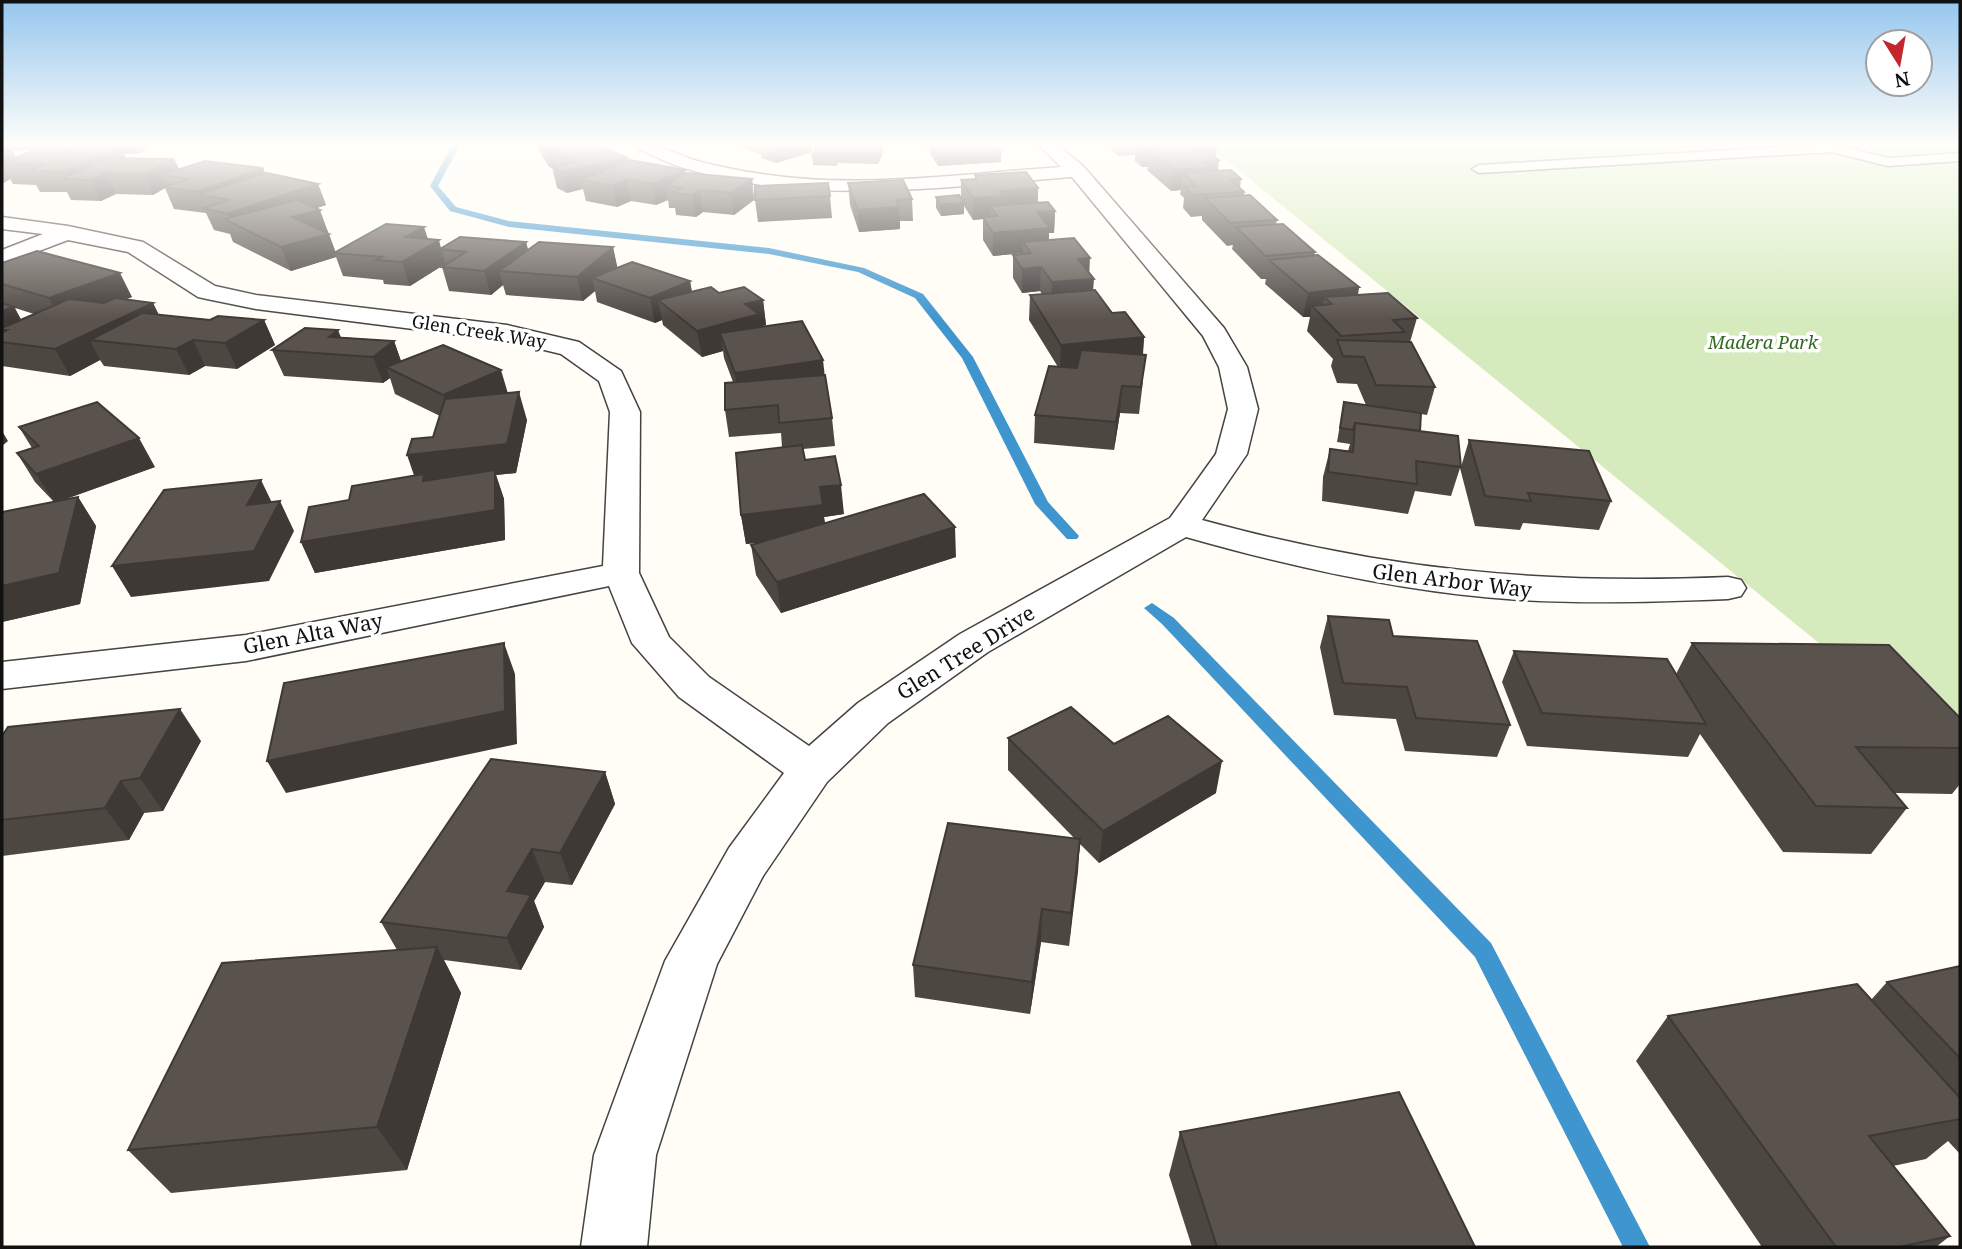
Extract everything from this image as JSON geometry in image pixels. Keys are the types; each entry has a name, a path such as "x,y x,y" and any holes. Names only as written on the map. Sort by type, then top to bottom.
{"street":[{"name":"Glen Tree Drive","path":"614,1247 625,1156 692,961 746,862 811,769 873,713 974,643 1182,525 1231,454 1243,409 1233,367 1215,334 1104,203"},
{"name":"Glen Creek Way","path":"2,223 68,232 135,247 207,292 256,302 507,333 570,348 611,377 625,412 621,573 652,643 686,678 811,769"},
{"path":"2,258 68,232"},
{"name":"Glen Arbor Way","path":"1182,525 1250,546 1326,564 1447,584 1528,591 1649,594 1728,588"},
{"name":"Glen Alta Way","path":"2,675 246,648 621,573"}],"green space":[{"name":"Madera Park","path":"1280,203 1960,203 1960,758"}],"building":[{"path":"219,203 259,203 227,214 204,208"},
{"path":"284,203 305,203 320,210 292,217 329,234 281,247 224,219"},
{"path":"856,203 897,203 899,207 858,210"},
{"path":"1049,203 1055,211 1037,212 1050,228 993,233 983,217 997,216 990,206"},
{"path":"1210,203 1259,203 1277,220 1230,223"},
{"path":"386,224 424,227 405,237 439,240 402,262 376,260 382,257 334,253"},
{"path":"1283,224 1315,252 1265,256 1236,227"},
{"path":"460,237 526,242 484,271 442,267 466,252 440,249"},
{"path":"1074,238 1090,258 1078,259 1094,279 1052,282 1041,267 1022,269 1013,255 1031,253 1023,242"},
{"path":"539,242 613,247 577,277 499,271"},
{"path":"37,251 120,273 49,298 2,284 2,263"},
{"path":"1318,255 1359,287 1308,293 1269,260"},
{"path":"632,262 690,281 650,298 592,278"},
{"path":"711,287 719,293 744,287 763,300 745,304 759,314 697,331 658,300"},
{"path":"1095,290 1112,313 1125,312 1144,337 1061,345 1030,295"},
{"path":"1388,293 1417,318 1393,320 1405,332 1341,336 1312,306 1332,304 1324,297"},
{"path":"115,298 153,303 55,349 2,342 2,333 7,330 2,328 69,299 104,303"},
{"path":"2,303 14,307 2,311"},
{"path":"142,313 210,320 218,316 264,320 225,343 193,340 176,349 90,340"},
{"path":"802,321 823,360 735,373 720,333"},
{"path":"305,328 338,330 329,337 394,341 373,357 272,350"},
{"path":"1337,340 1411,342 1435,387 1376,385 1364,357 1343,356"},
{"path":"443,345 501,370 443,395 386,367"},
{"path":"1081,350 1146,355 1141,387 1122,386 1116,422 1035,415 1049,366 1077,368"},
{"path":"825,375 832,418 779,423 778,405 725,410 725,383"},
{"path":"519,392 507,444 407,455 412,439 433,437 445,399"},
{"path":"97,402 139,438 36,474 17,453 39,446 19,427"},
{"path":"1344,402 1421,413 1420,431 1355,423 1353,430 1340,428"},
{"path":"1355,423 1458,436 1461,467 1416,461 1417,484 1328,472 1330,449 1353,452"},
{"path":"1469,440 1589,451 1611,501 1528,493 1531,501 1485,496"},
{"path":"802,445 805,460 835,456 841,485 820,487 823,505 741,515 736,453"},
{"path":"495,470 495,510 301,542 309,507 349,500 352,486 424,474 423,481"},
{"path":"261,480 247,505 280,501 254,551 112,566 164,490"},
{"path":"924,494 955,527 777,582 751,545"},
{"path":"78,497 59,573 2,586 2,512"},
{"path":"1328,616 1389,620 1393,636 1477,641 1510,725 1416,718 1407,687 1343,683"},
{"path":"504,643 505,711 267,761 284,683"},
{"path":"1692,643 1889,645 1960,718 1960,748 1856,747 1907,808 1816,806"},
{"path":"1514,651 1667,659 1706,724 1542,713"},
{"path":"1071,707 1114,744 1168,716 1222,761 1103,831 1008,738"},
{"path":"180,709 140,778 121,781 105,808 2,820 2,736 8,727"},
{"path":"491,759 605,772 560,853 532,849 507,891 531,895 507,938 381,922"},
{"path":"948,823 1080,839 1071,913 1042,909 1032,982 913,965"},
{"path":"437,947 377,1127 128,1150 222,963"},
{"path":"1960,966 1960,1058 1887,982"},
{"path":"1857,984 1960,1098 1960,1119 1869,1136 1950,1236 1899,1247 1836,1247 1668,1016"},
{"path":"1399,1092 1475,1247 1217,1247 1180,1132"}],"waterway":[{"path":"448,203 453,209 509,224 769,251 861,270 919,296 967,357 1042,504 1072,536"},
{"path":"1152,608 1168,621 1483,950 1637,1247"}]}
